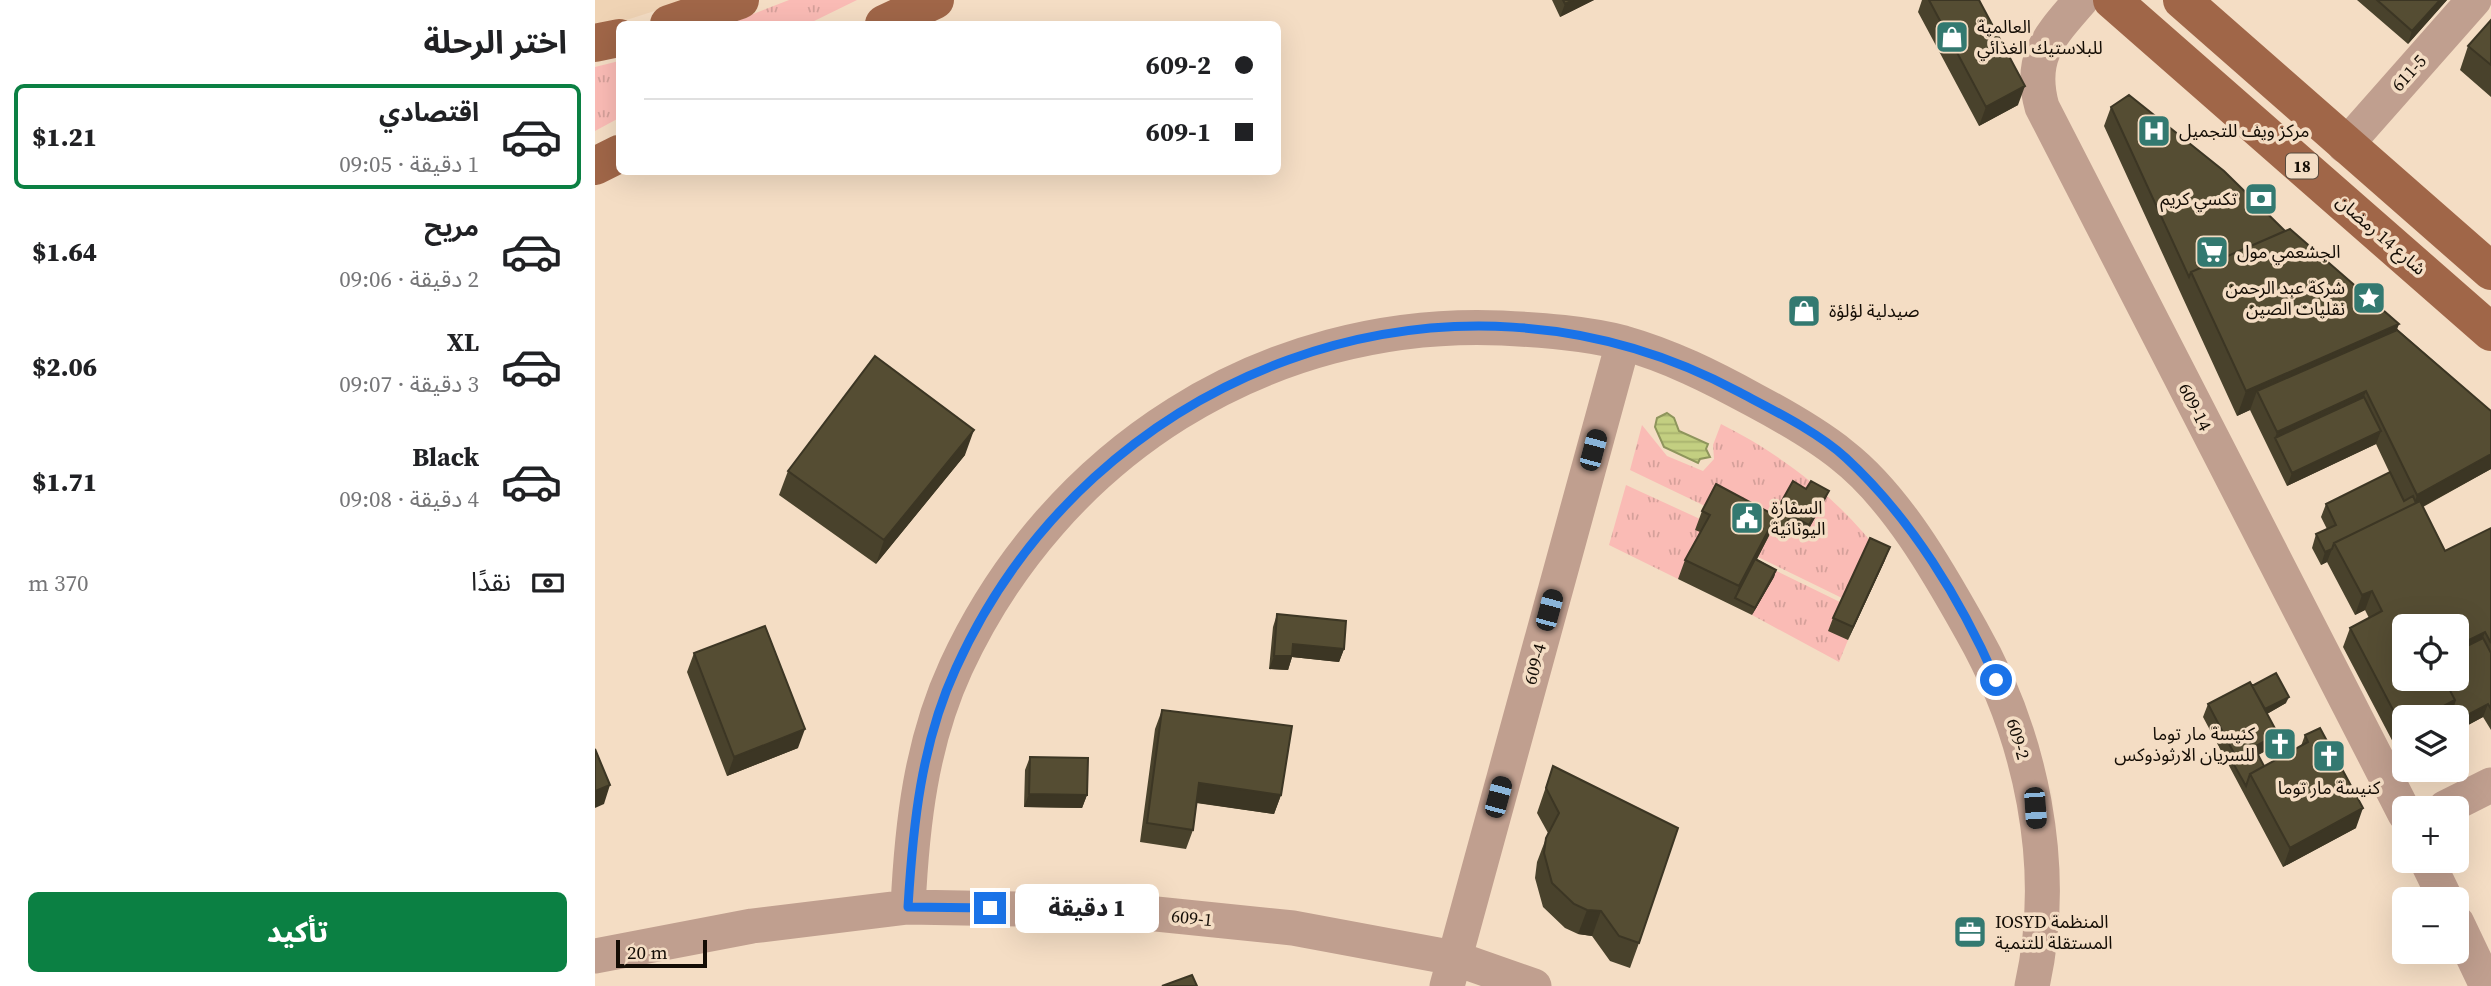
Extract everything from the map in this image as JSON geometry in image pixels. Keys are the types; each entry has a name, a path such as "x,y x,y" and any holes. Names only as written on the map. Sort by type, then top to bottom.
{"main road":[{"path":"678,21 740,0"},
{"path":"890,21 935,0"},
{"name":"شارع 14 رمضان","path":"2112,0 2491,332"},
{"name":"18","path":"2182,0 2345,146 2491,271"},
{"path":"595,43 616,39"},
{"path":"595,166 616,156"}],"street":[{"name":"609-14","path":"2081,0 2052,33 2039,61 2036,77 2042,107 2396,796"},
{"name":"611-5","path":"2345,146 2474,0"},
{"name":"609-2","path":"908,907 912,826 928,746 955,670 992,598 1039,532 1096,473 1160,423 1230,383 1306,353 1384,334 1465,327 1546,330 1623,343 1701,371 1778,413 1844,456 1900,516 1945,584 1985,655 2018,729 2033,795 2041,890 2032,986"},
{"name":"609-4","path":"1451,972 1623,343"},
{"path":"2469,796 2491,785"},
{"name":"609-1","path":"595,956 751,926 908,907 1127,911 1293,928 1451,972 1534,986"},
{"path":"2469,948 2487,986"}],"shaded area":[{"path":"595,0 689,0 616,21 616,23 595,30"},
{"path":"1667,413 1674,418 1679,431 1708,444 1706,449 1710,457 1700,459 1698,463 1664,447 1655,427 1657,418"}],"green space":[{"path":"789,0 857,0 814,21 736,21"},
{"path":"616,62 616,120 595,131 595,67"},
{"path":"1721,424 1768,451 1832,500 1885,560 1844,599 1758,557 1769,535 1710,503 1707,507 1630,470 1642,425 1667,456 1703,471 1714,459 1713,445","holes":["1790,488 1804,495 1807,532 1789,522 1782,534"]},
{"path":"1626,485 1700,519 1703,534 1678,579 1609,545"},
{"path":"1756,561 1842,603 1848,640 1839,662 1752,615"}],"building":[{"path":"1929,0 1979,0 2025,86 1986,107"},
{"path":"2377,0 2440,0 2412,31"},
{"path":"2491,20 2491,65 2468,46"},
{"path":"2129,95 2224,171 2285,231 2191,272 2189,277 2111,107"},
{"path":"2290,229 2399,324 2246,391 2191,272"},
{"path":"2397,330 2491,411 2491,454 2417,495 2366,391 2277,432 2257,391"},
{"path":"875,356 974,430 884,540 788,471"},
{"path":"2364,397 2381,431 2292,473 2275,438"},
{"path":"2390,472 2404,501 2413,496 2416,503 2334,543 2332,549 2325,552 2316,534 2336,525 2326,504"},
{"path":"1793,481 1806,489 1811,481 1829,491 1809,525 1791,515 1784,528 1774,522 1774,515"},
{"path":"1716,484 1776,516 1739,586 1685,560 1710,515 1702,511"},
{"path":"2420,501 2445,551 2491,528 2491,643 2485,632 2469,640 2469,614 2392,614 2392,691 2450,691 2455,700 2446,705 2392,705 2392,708 2350,628 2382,611 2372,591 2362,595 2334,543"},
{"path":"1870,538 1890,547 1853,627 1833,618"},
{"path":"1755,559 1776,570 1755,608 1735,598"},
{"path":"1277,614 1346,621 1344,649 1293,644 1292,656 1274,656"},
{"path":"765,626 805,729 734,757 694,653"},
{"path":"2483,638 2491,653 2491,709 2488,704 2469,714 2469,705 2453,705 2455,700 2450,691 2469,691 2469,645"},
{"path":"2276,673 2289,697 2265,709 2252,686"},
{"path":"2250,682 2278,734 2236,757 2208,704"},
{"path":"1162,710 1292,726 1281,795 1199,783 1193,830 1147,823"},
{"path":"2320,728 2363,808 2290,848 2250,774 2308,742 2305,735"},
{"path":"595,749 610,785 595,791"},
{"path":"2256,751 2264,766 2250,774 2246,786 2233,763"},
{"path":"1030,757 1088,758 1087,795 1029,794"},
{"path":"1553,766 1678,828 1639,943 1619,936 1601,911 1587,910 1574,904 1552,883 1544,853 1546,838 1559,813 1546,788"},
{"path":"1192,975 1197,986 1162,986"}],"place":[{"name":"العالمية للبلاستيك الغذائي","path":"1952,37"},
{"name":"مركز ويف للتجميل","path":"2154,131"},
{"name":"تكسي كريم","path":"2261,199"},
{"name":"الجشعمي مول","path":"2212,252"},
{"name":"شركة عبد الرحمن نقليات الصين","path":"2369,298"},
{"name":"صيدلية لؤلؤة","path":"1804,311"},
{"name":"السفارة اليونانية","path":"1747,518"},
{"name":"كنيسة مار توما للسريان الارثوذوكس","path":"2280,744"},
{"name":"كنيسة مار توما","path":"2329,756"},
{"name":"IOSYD المنظمة المستقلة للتنمية","path":"1970,932"}],"route":[{"path":"990,908 908,907 912,826 928,746 955,670 992,598 1039,532 1058,512 1096,473 1160,423 1230,383 1306,353 1384,334 1465,327 1546,330 1623,343 1701,371 1778,413 1844,456 1900,516 1945,584 1996,680"}]}
